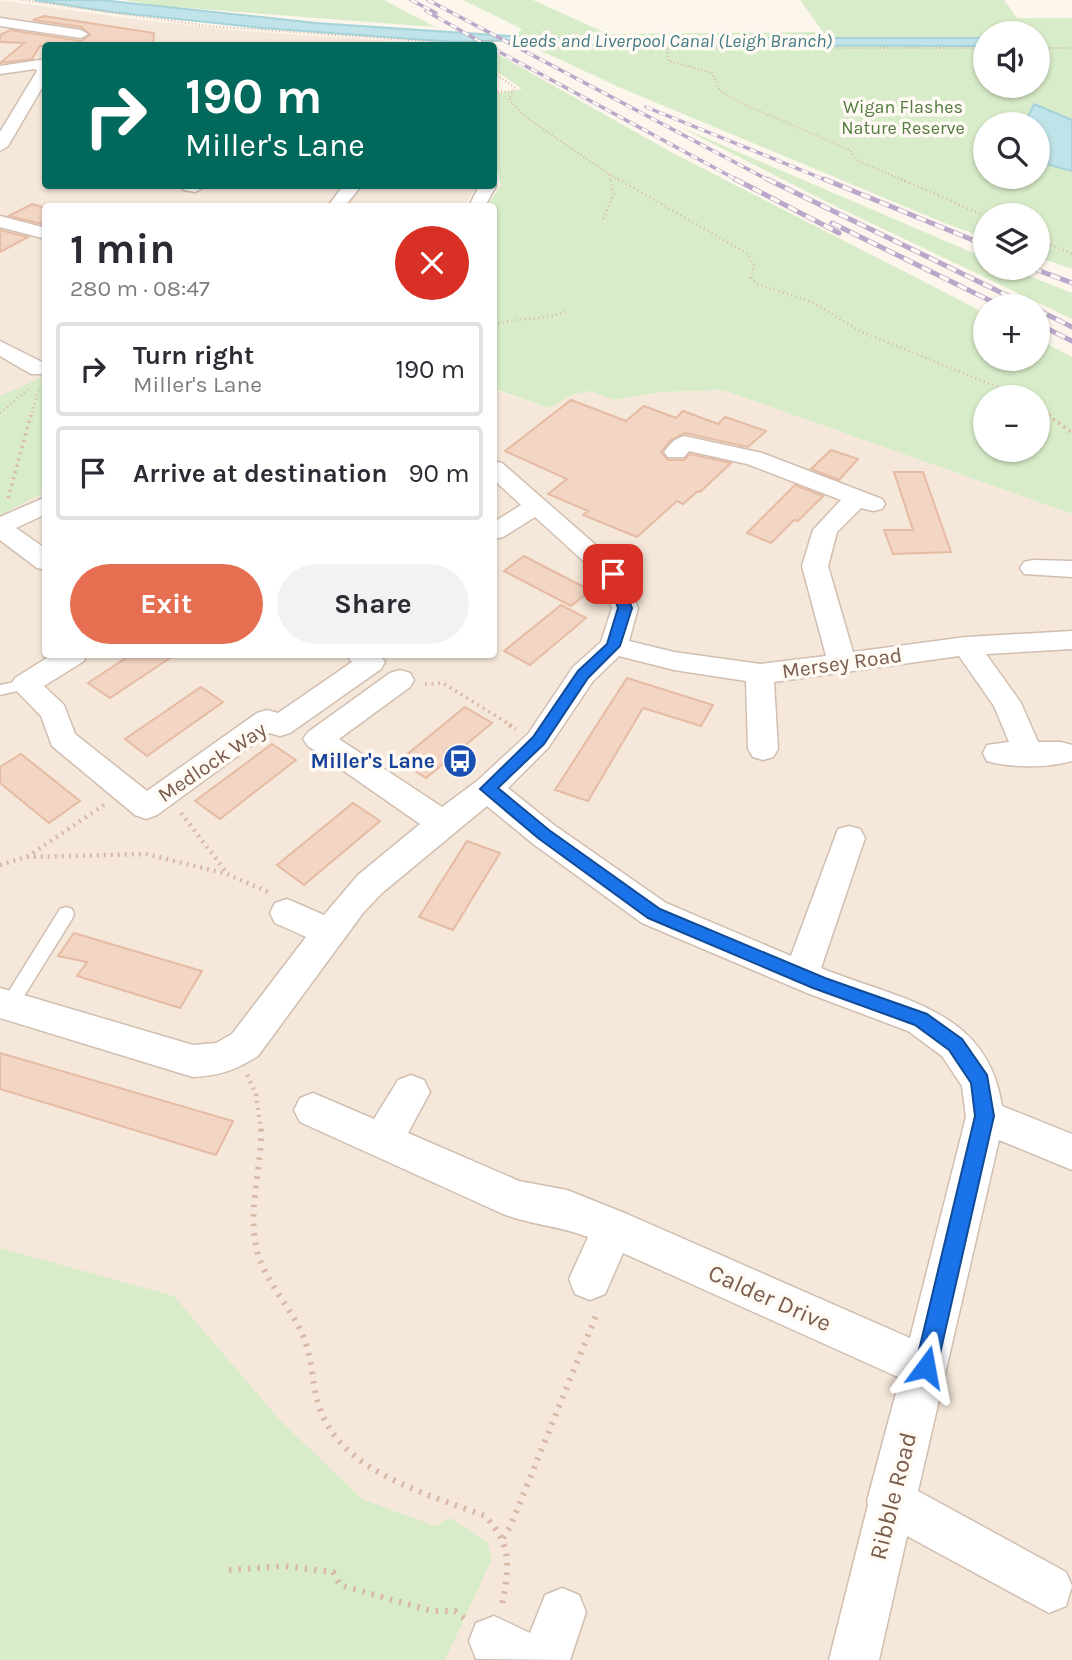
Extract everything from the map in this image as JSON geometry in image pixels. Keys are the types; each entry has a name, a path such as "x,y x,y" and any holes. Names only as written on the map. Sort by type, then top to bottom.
{"street":[{"path":"0,22 81,34"},
{"path":"0,70 42,63"},
{"path":"0,146 25,108 42,75"},
{"path":"25,108 42,108"},
{"path":"338,203 349,189"},
{"path":"0,221 42,233"},
{"path":"0,347 36,368"},
{"path":"0,372 36,368"},
{"path":"676,452 684,443 754,458 865,501 825,530 815,566 842,662"},
{"path":"5,1004 193,1061 206,1061 233,1054 257,1031 370,884 442,823 488,789 538,741 583,674 614,646 625,608 613,574 497,471"},
{"path":"497,530 537,505"},
{"path":"42,506 0,527 42,559"},
{"path":"1033,568 1070,564"},
{"name":"Mersey Road","path":"614,646 674,661 760,674 966,646 1072,640"},
{"path":"966,646 1007,703 1028,753"},
{"path":"13,688 67,658"},
{"name":"Medlock Way","path":"135,799 267,720 279,726 371,662 365,658"},
{"path":"760,674 764,748"},
{"path":"318,739 400,680"},
{"path":"13,688 54,712 62,739 135,799"},
{"path":"290,719 442,823"},
{"path":"998,753 1061,754"},
{"name":"Ribble Road","path":"488,789 543,834 654,914 801,975 921,1020 955,1045 980,1081 985,1116 926,1367 890,1501 854,1660"},
{"path":"801,975 849,838"},
{"path":"283,904 330,933"},
{"path":"383,1141 411,1092"},
{"name":"Calder Drive","path":"313,1110 517,1200 567,1209 613,1228 926,1367"},
{"path":"985,1116 1072,1152"},
{"path":"590,1279 613,1228"},
{"path":"890,1501 1049,1589"},
{"path":"545,1660 562,1612"}],"lane":[{"path":"5,1004 66,914"}],"path":[{"path":"22,0 197,25 423,42"},
{"path":"478,42 506,40 554,48 973,48"},
{"path":"1050,48 1072,48"},
{"path":"667,49 670,61 712,73 720,91 741,103 850,149 856,160 973,211"},
{"path":"497,75 515,88 509,99 524,116 608,174 748,254 754,265 751,278 757,284 811,302 860,331 992,385"},
{"path":"497,92 514,91"},
{"path":"603,219 614,193 608,174"},
{"path":"1050,244 1072,254"},
{"path":"497,324 509,319 558,315 566,311"},
{"path":"0,413 36,368"},
{"path":"7,500 36,368"},
{"path":"1050,417 1072,433"},
{"path":"400,680 406,684 443,683 538,741"},
{"path":"0,866 26,857 135,799 182,814 227,874"},
{"path":"26,857 146,854 227,874 283,904"},
{"path":"233,1054 257,1093 260,1104 261,1147 254,1208 256,1247 268,1278 307,1344 320,1411 328,1428 343,1444 388,1478 485,1516 503,1538 510,1564 511,1651"},
{"path":"503,1538 510,1527 600,1305 590,1279"},
{"path":"229,1570 284,1566 333,1572 340,1586 432,1611 455,1611 511,1651"}],"shaded area":[{"path":"0,0 245,31 412,42 42,42 42,189 474,189 467,203 42,203 42,658 497,658 497,391 549,408 572,395 591,391 614,400 662,392 723,390 1072,514 1072,1660 0,1660"}],"green space":[{"path":"124,0 384,0 435,27 161,6"},
{"name":"Wigan Flashes Nature Reserve","path":"463,0 533,0 608,34 823,32 800,0 1004,0 1017,18 1072,18 1072,269 1050,261 1050,203 973,203 973,234 621,88 507,35 516,35 522,29"},
{"path":"497,54 671,152 973,307 973,371 1050,371 1050,345 1072,357 1072,514 723,390 662,392 614,400 590,391 572,395 549,408 497,390 497,203 489,203 501,185 497,169 497,93 522,89 497,72"},
{"path":"680,127 973,253 973,272 827,202"},
{"path":"990,280 1039,280 1072,293 1072,319 1050,308 1050,294 1020,294"},
{"path":"42,377 42,494 0,515 0,396"},
{"path":"0,1248 174,1296 279,1419 362,1499 435,1526 450,1518 487,1542 492,1559 445,1660 0,1660"}],"water":[{"name":"Leeds and Liverpool Canal (Leigh Branch)","path":"34,0 101,0 316,23 538,38 973,38 973,46 537,45 514,40 454,42 262,28 111,12"},
{"path":"1034,104 1072,120 1072,171 1050,165 1050,112 1030,112"}],"building":[{"path":"44,16 154,33 153,42 42,42 32,59 0,63 24,43 0,42 0,35 10,30 81,41 90,35 81,27 33,20"},
{"path":"32,204 42,207 42,224 9,216"},
{"path":"0,230 28,237 0,252"},
{"path":"571,400 626,421 644,406 676,418 683,411 718,424 725,417 766,431 748,447 685,433 671,440 661,452 668,460 684,460 690,454 731,463 700,492 683,504 677,501 637,537 583,515 588,511 548,494 567,479 505,451"},
{"path":"831,450 858,459 839,480 811,469"},
{"path":"894,472 923,472 951,552 893,554 884,530 913,530"},
{"path":"795,485 823,496 771,543 747,533"},
{"path":"524,556 591,590 571,606 504,571"},
{"path":"561,605 586,618 530,665 504,651"},
{"path":"126,658 170,658 110,698 88,683"},
{"path":"627,678 713,705 701,726 643,708 588,801 555,790"},
{"path":"201,687 223,702 147,756 125,739"},
{"path":"465,707 492,723 426,778 399,761"},
{"path":"272,744 296,760 220,819 195,801"},
{"path":"21,754 80,801 49,823 0,783 0,767"},
{"path":"353,803 380,821 304,885 277,865"},
{"path":"467,841 500,853 453,930 419,917"},
{"path":"74,933 202,971 180,1008 77,976 87,962 58,956"},
{"path":"0,1053 233,1121 216,1155 0,1089"}],"railway":[{"path":"411,0 436,13"},
{"path":"428,0 770,181"},
{"path":"426,11 481,42"},
{"path":"497,51 739,181"},
{"path":"646,107 828,181"},
{"path":"735,179 839,233"},
{"path":"767,179 1004,294"},
{"path":"824,179 973,240"},
{"path":"832,223 977,294"},
{"path":"1050,275 1072,283"},
{"path":"1050,316 1072,327"},
{"path":"1050,330 1072,341"}],"place":[{"name":"Miller's Lane","path":"460,761"}],"route":[{"path":"613,574 625,608 614,646 583,674 538,741 488,789 543,834 654,914 819,983 921,1020 955,1045 980,1081 985,1116 926,1367"}]}
